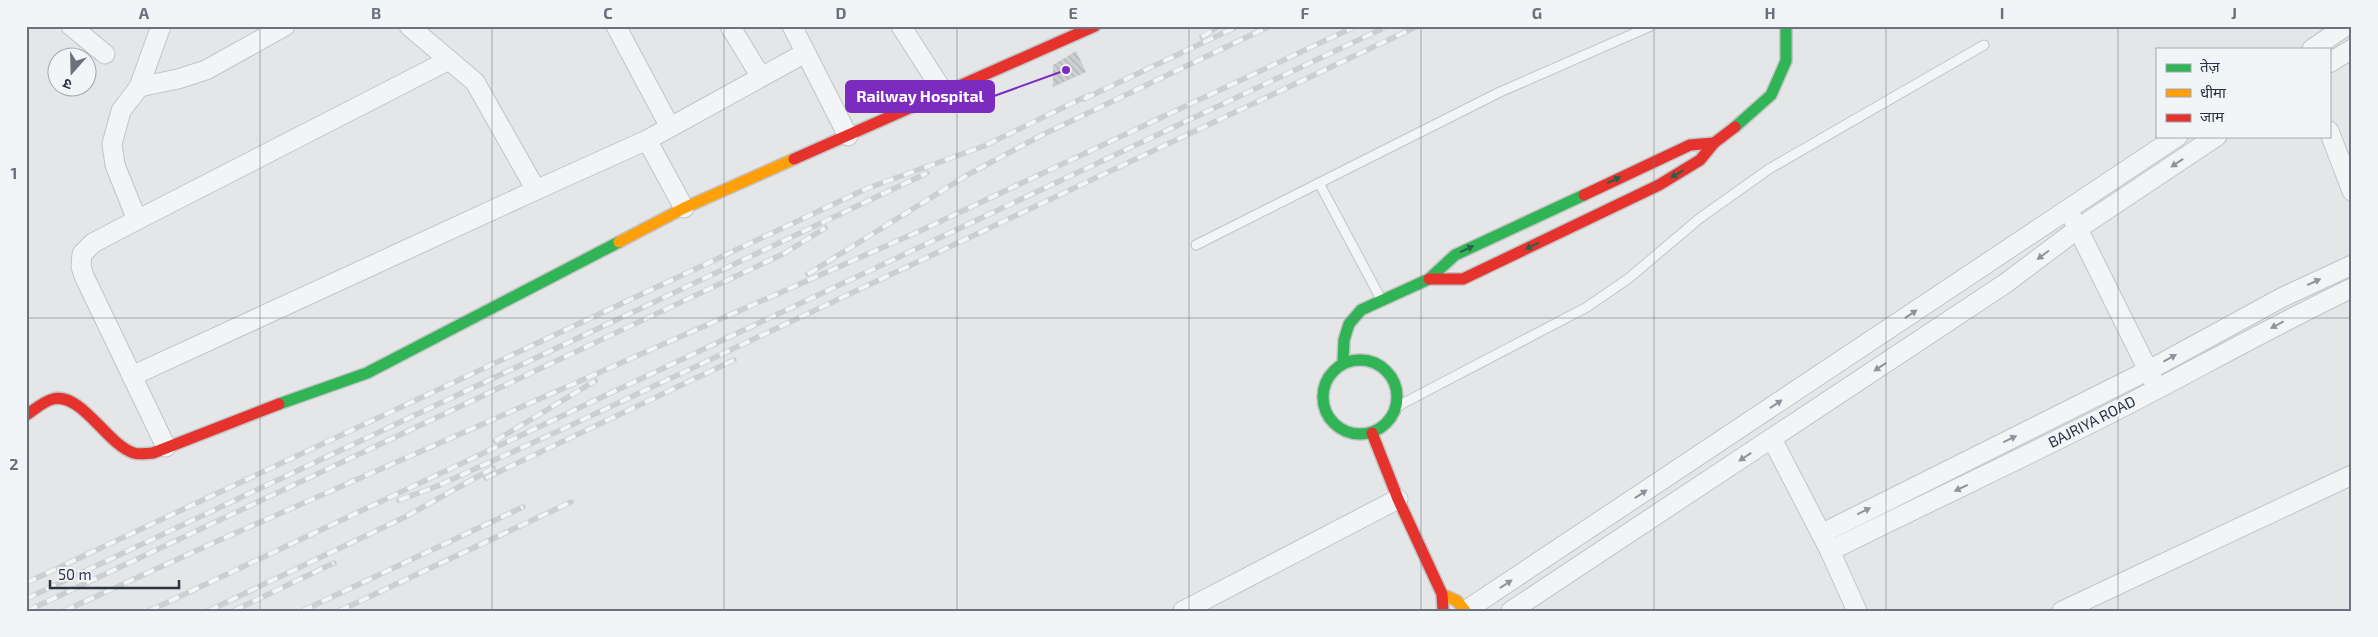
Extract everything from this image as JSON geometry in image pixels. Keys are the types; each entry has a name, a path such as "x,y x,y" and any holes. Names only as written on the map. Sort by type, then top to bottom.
{"street":[{"path":"71,26 104,54"},
{"path":"137,220 115,165 112,144 120,111 139,87 161,26"},
{"path":"139,87 178,79 206,70 285,26"},
{"path":"409,26 475,82 536,190"},
{"path":"616,26 670,127"},
{"path":"730,26 761,77"},
{"path":"792,26 848,136"},
{"path":"901,26 944,93"},
{"path":"26,415 52,399 65,400 84,410 121,447 135,454 166,448 247,415 367,373 684,208 1095,26"},
{"path":"1429,279 1463,278 1659,185 1700,160 1714,143 1744,121 1771,95 1786,61 1786,26"},
{"path":"2313,48 2346,26"},
{"path":"2330,62 2352,49"},
{"path":"132,376 647,140 805,53"},
{"path":"166,448 84,276 82,254 93,243 449,60"},
{"path":"2330,134 2352,191"},
{"path":"1442,594 1457,601 1465,611 2175,138"},
{"path":"1511,611 2006,283 2079,228 2214,138"},
{"path":"647,140 684,208"},
{"path":"1343,363 1344,340 1349,324 1361,310 1381,299 1429,279 1455,255 1690,145 1714,143"},
{"path":"2066,210 2079,228 2157,389"},
{"path":"1821,534 2149,370 2283,297 2352,265"},
{"name":"BAJRIYA ROAD","path":"1830,551 1989,476 2291,317 2352,288"},
{"path":"1367,360 1378,364 1388,372 1394,383 1397,394 1396,407 1391,418 1372,433 1359,435 1347,432 1336,426 1327,417 1323,405 1322,392 1329,375 1343,363 1367,360"},
{"path":"1372,433 1398,499 1442,594 1444,611"},
{"path":"1772,439 1830,551 1858,611"},
{"path":"2062,611 2352,475"},
{"path":"1183,611 1398,499"}],"lane":[{"path":"1196,245 1500,92 1652,26"},
{"path":"1396,407 1587,307 1629,278 1700,218 1769,169 1984,45"},
{"path":"1319,183 1381,299"}],"building":[{"path":"1076,51 1086,72 1053,87 1053,65"}],"railway":[{"path":"1202,37 1219,26"},
{"path":"1084,99 1238,26"},
{"path":"808,274 969,174 1044,134 1270,26"},
{"path":"64,611 213,543 922,230 1356,26"},
{"path":"149,611 1388,26"},
{"path":"399,500 435,487 563,429 1418,26"},
{"path":"26,583 868,188 984,146 1089,95"},
{"path":"26,599 927,173"},
{"path":"27,611 785,253 825,228"},
{"path":"486,478 734,360"},
{"path":"495,441 595,381"},
{"path":"208,611 405,517 493,468"},
{"path":"339,611 571,502"},
{"path":"302,611 523,507"},
{"path":"233,611 334,563"}],"traffic: fast":[{"path":"1735,127 1771,95 1786,61 1786,26"},
{"path":"1343,363 1344,340 1349,324 1361,310 1429,279 1455,255 1584,195"},
{"path":"279,404 367,373 619,242"},
{"path":"1353,360 1367,360 1381,366 1391,376 1397,390 1397,397 1395,411 1381,428 1367,434 1353,434 1339,428 1329,418 1323,404 1323,390 1329,376 1339,366 1353,360"}],"traffic: slow":[{"path":"619,242 684,208 794,159"},
{"path":"1442,594 1457,601 1465,611"}],"traffic: jam":[{"path":"794,159 1095,26"},
{"path":"1429,279 1463,279 1659,185 1700,160 1714,143 1735,127"},
{"path":"1584,195 1690,145 1714,143"},
{"path":"26,415 50,400 64,399 74,403 84,411 124,448 141,454 153,453 279,404"},
{"path":"1372,433 1398,499 1442,594 1443,611"}],"place":[{"name":"Railway Hospital","path":"1066,70"}]}
